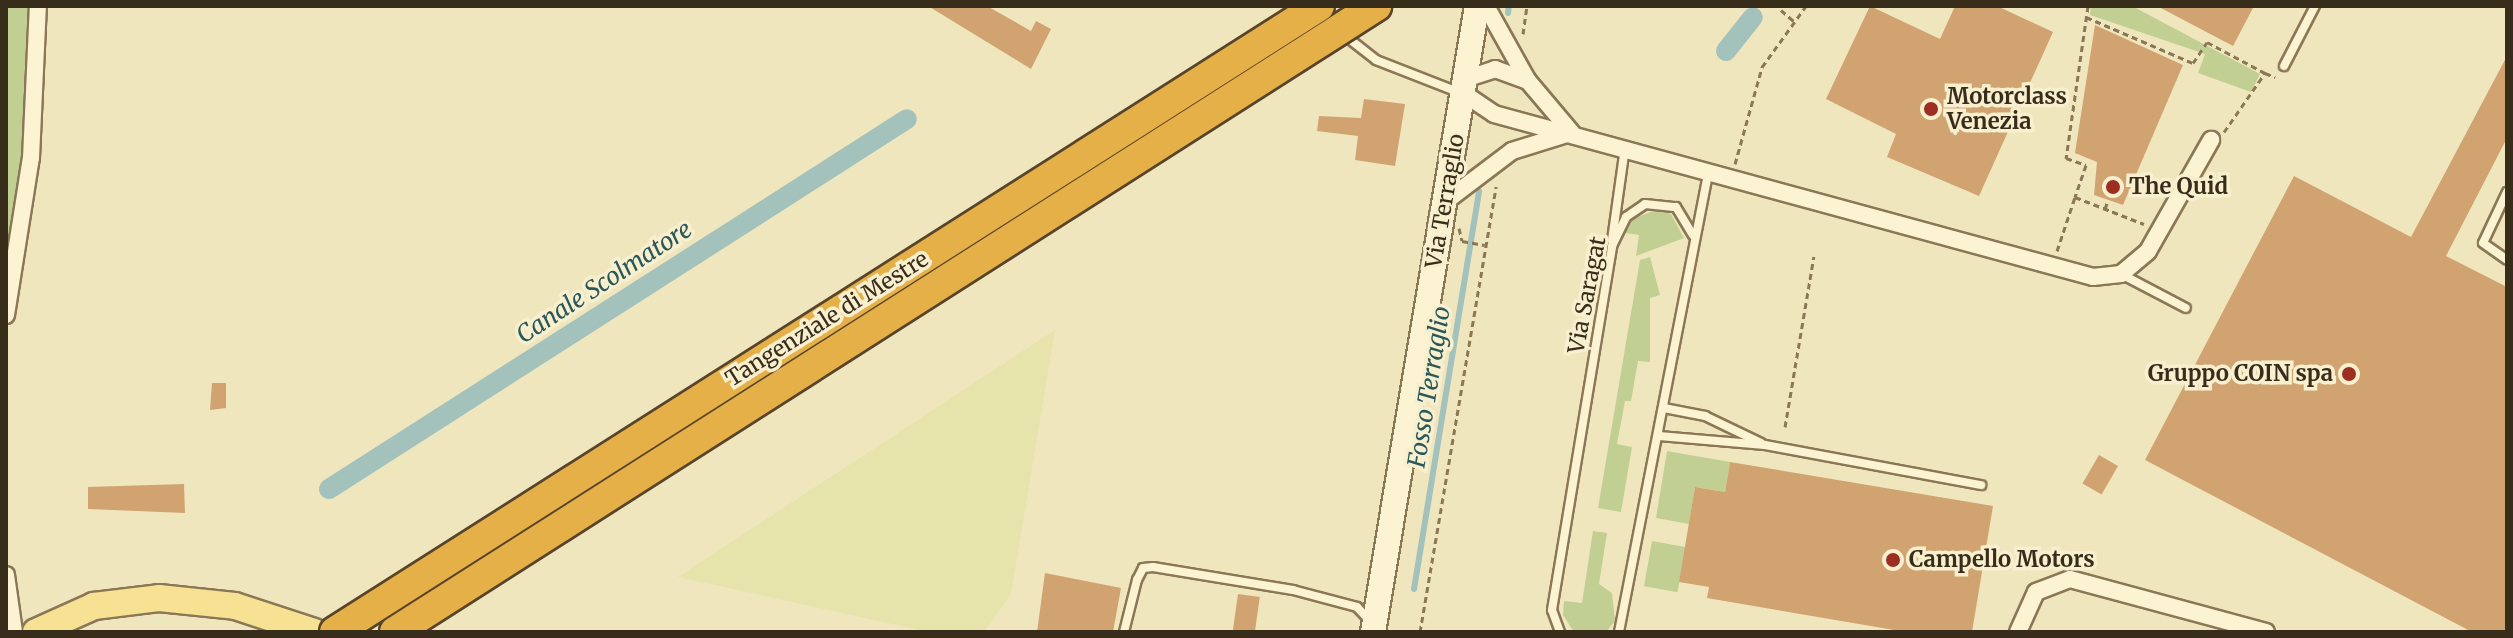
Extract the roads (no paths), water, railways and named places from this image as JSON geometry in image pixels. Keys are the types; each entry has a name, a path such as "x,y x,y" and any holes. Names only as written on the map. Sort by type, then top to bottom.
{"highway":[{"name":"Tangenziale di Mestre","path":"335,632 1319,6"},
{"name":"Tangenziale di Mestre","path":"395,632 1376,6"}],"main road":[{"name":"Via Terraglio","path":"1374,629 1477,6"},
{"path":"36,632 94,606 159,598 235,606 314,632"}],"street":[{"path":"6,315 31,158 38,6"},
{"path":"1486,6 1528,81 1572,133"},
{"path":"1528,81 1495,69 1464,86 1494,114 1626,146 1708,172 2093,277 2121,274 2162,231 2211,140"},
{"path":"1444,204 1512,151 1572,133"},
{"path":"6,575 14,632"},
{"path":"2018,632 2036,592 2070,579 2266,632"}],"lane":[{"path":"1305,6 1376,60 1464,86"},
{"path":"2284,66 2315,6"},
{"path":"1612,246 1626,146"},
{"path":"1619,632 1627,627 1693,235 1708,172"},
{"path":"2507,192 2483,243 2507,260"},
{"name":"Via Saragat","path":"1560,632 1552,610 1612,246 1626,217 1645,204 1676,207 1693,235"},
{"path":"2121,274 2186,308"},
{"path":"1664,408 1705,416 1765,445"},
{"path":"1659,436 1765,445 1981,485"},
{"path":"1124,632 1137,580 1143,568 1153,567 1293,590 1357,607 1374,629"}],"waterway":[{"name":"Fosso Terraglio","path":"1508,13 1509,6"},
{"name":"Canale Scolmatore","path":"1726,51 1753,17"},
{"name":"Canale Scolmatore","path":"329,489 907,119"},
{"name":"Fosso Terraglio","path":"1414,589 1479,191"}],"place":[{"name":"Motorclass Venezia","path":"1931,109"},
{"name":"The Quid","path":"2113,187"},
{"name":"Gruppo COIN spa","path":"2349,374"},
{"name":"Campello Motors","path":"1893,560"}]}
